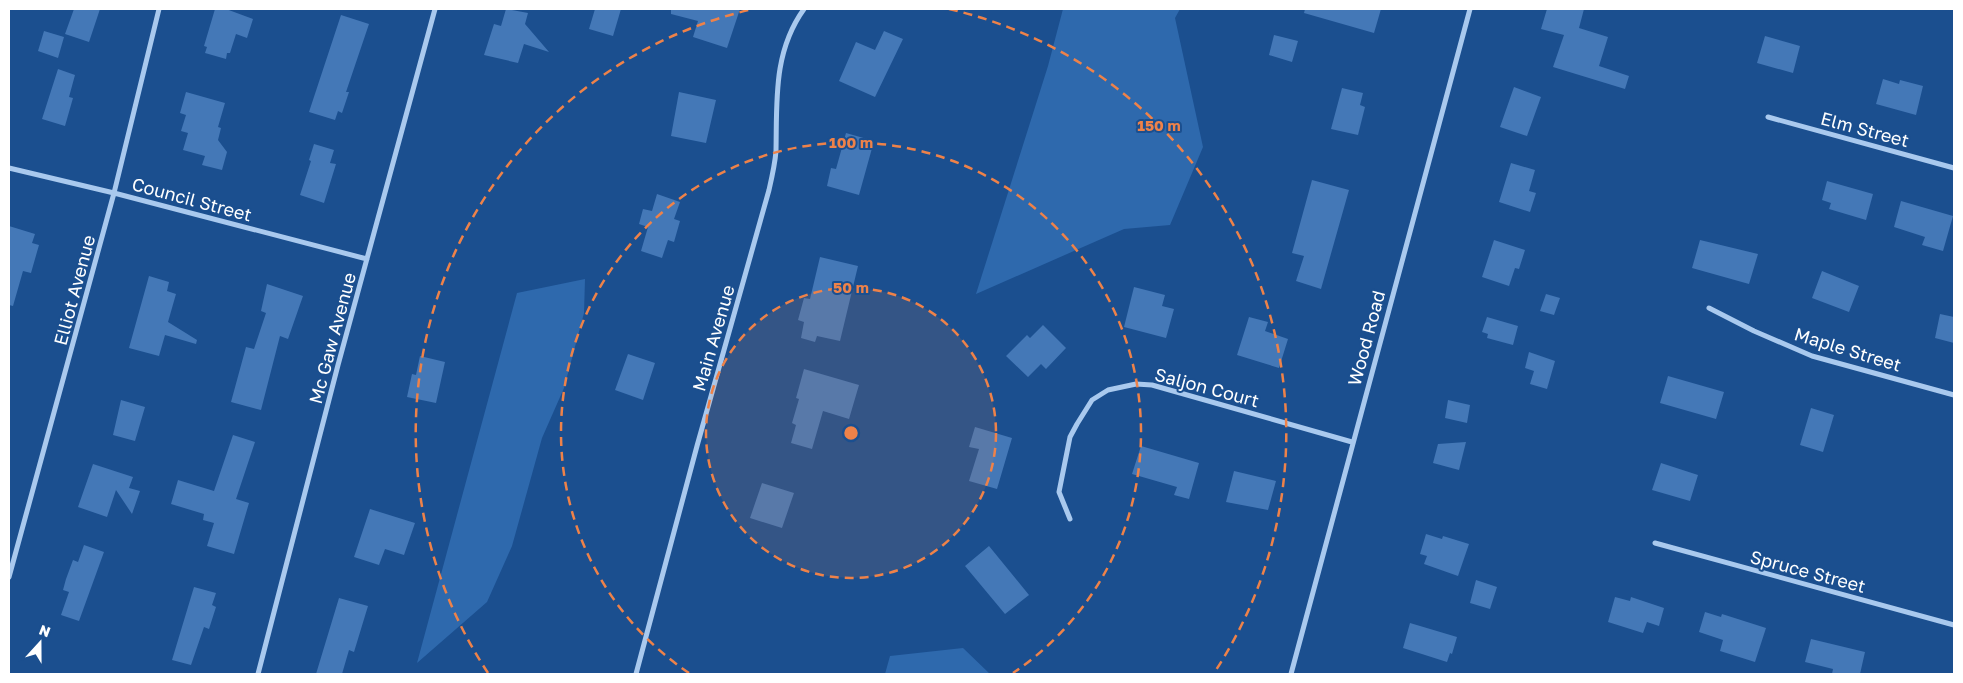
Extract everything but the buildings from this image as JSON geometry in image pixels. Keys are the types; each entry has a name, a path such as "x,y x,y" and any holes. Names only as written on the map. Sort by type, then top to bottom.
{"street":[{"name":"Elliot Avenue","path":"9,577 114,193 159,9"},
{"name":"Mc Gaw Avenue","path":"258,674 435,9"},
{"name":"Main Avenue","path":"636,674 697,446 769,190 776,151 778,73 786,40 804,9"},
{"name":"Wood Road","path":"1291,674 1470,9"},
{"name":"Elm Street","path":"1768,117 1954,168"},
{"name":"Council Street","path":"9,168 114,193 367,259"},
{"name":"Maple Street","path":"1709,308 1754,331 1812,356 1954,395"},
{"name":"Saljon Court","path":"1070,519 1059,492 1070,437 1092,400 1108,390 1136,384 1152,384 1352,442"},
{"name":"Spruce Street","path":"1655,543 1954,625"}],"shaded area":[{"path":"1063,9 1180,9 1175,18 1203,147 1170,225 1124,229 976,294 1048,66"},
{"path":"585,279 584,313 564,388 542,438 512,546 487,602 417,663 517,293"},
{"path":"963,648 990,674 885,674 890,656"}]}
